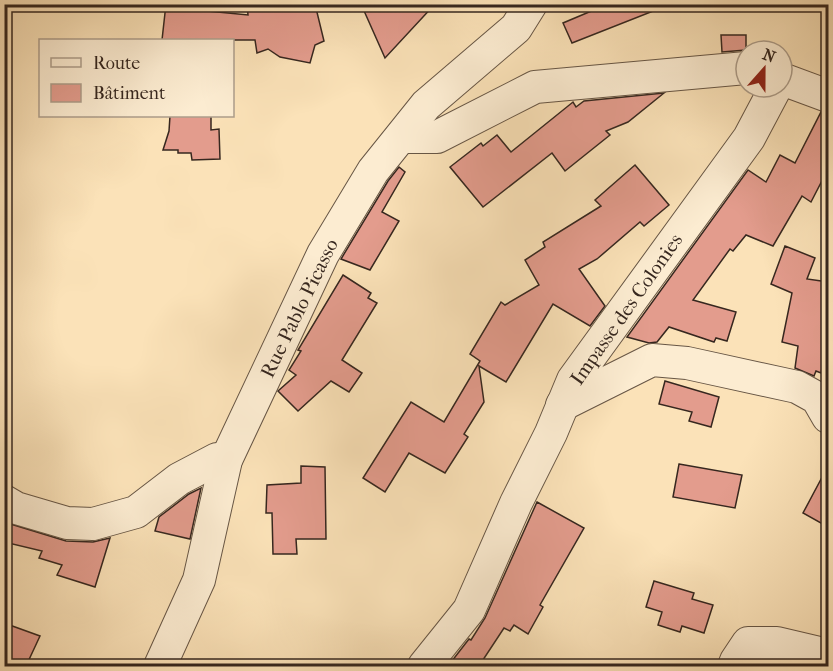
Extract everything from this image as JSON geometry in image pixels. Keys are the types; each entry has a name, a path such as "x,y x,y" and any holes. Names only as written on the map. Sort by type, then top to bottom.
{"street":[{"name":"Rue Pablo Picasso","path":"160,666 199,580 226,460 323,254 373,171 426,105 516,28 531,4"},
{"path":"401,137 437,137 535,87 734,69"},
{"path":"794,83 828,96"},
{"name":"Impasse des Colonies","path":"424,666 469,610 516,502 551,434 573,380 749,138 770,99"},
{"path":"562,405 652,360 687,363 797,387 817,398 828,417"},
{"path":"4,501 16,508 67,523 93,524 136,513 179,479 217,459 226,460"},
{"path":"734,666 748,644 777,643 828,654"}],"building":[{"path":"166,4 197,6 197,10 248,15 247,4 315,4 324,41 315,45 310,63 280,57 268,49 257,53 255,40 162,39"},
{"path":"361,4 435,4 385,58"},
{"path":"608,4 666,4 666,6 572,43 563,23"},
{"path":"721,35 746,35 746,39 734,39 734,51 722,52"},
{"path":"664,93 628,122 606,131 610,135 565,171 552,153 483,207 450,167 481,143 483,146 497,135 511,152 573,102 576,107 584,101"},
{"path":"821,112 828,114 828,169 811,202 802,196 773,246 746,235 733,251 730,249 693,300 736,312 727,341 716,338 714,342 669,327 657,342 649,343 627,337 748,170 766,182 780,155 795,163"},
{"path":"170,117 211,117 211,130 219,129 220,159 192,160 191,153 163,150 169,131"},
{"path":"635,165 669,205 644,226 640,222 597,259 579,269 605,306 590,326 553,304 506,382 479,366 484,402 464,434 468,437 445,473 409,453 385,492 363,478 411,402 444,422 480,361 470,354 501,302 505,305 539,285 525,260 545,247 543,242 601,206 595,200"},
{"path":"399,167 405,172 382,212 399,221 370,270 341,259 388,181"},
{"path":"785,246 815,258 807,279 828,282 828,370 822,368 821,373 816,371 814,376 795,368 798,346 782,342 792,293 771,284"},
{"path":"343,275 371,293 368,298 377,303 342,360 362,373 349,392 331,381 298,411 278,391 296,375 289,370 301,351 298,350"},
{"path":"665,381 719,397 711,427 689,421 692,412 659,404"},
{"path":"679,464 742,475 735,508 673,497"},
{"path":"301,466 325,467 326,539 296,539 297,554 273,554 272,513 266,513 267,485 301,483"},
{"path":"828,466 828,527 803,513"},
{"path":"201,488 190,539 155,531 159,517 189,494"},
{"path":"537,502 584,528 540,605 543,607 528,634 514,625 510,631 504,628 479,666 448,666 469,639 471,640 485,618"},
{"path":"4,522 66,541 93,542 110,538 95,587 57,575 62,565 39,558 42,551 4,542"},
{"path":"654,581 694,593 692,599 713,605 704,633 682,626 680,632 658,625 662,612 646,607"},
{"path":"4,623 40,636 26,666 4,666"}]}
